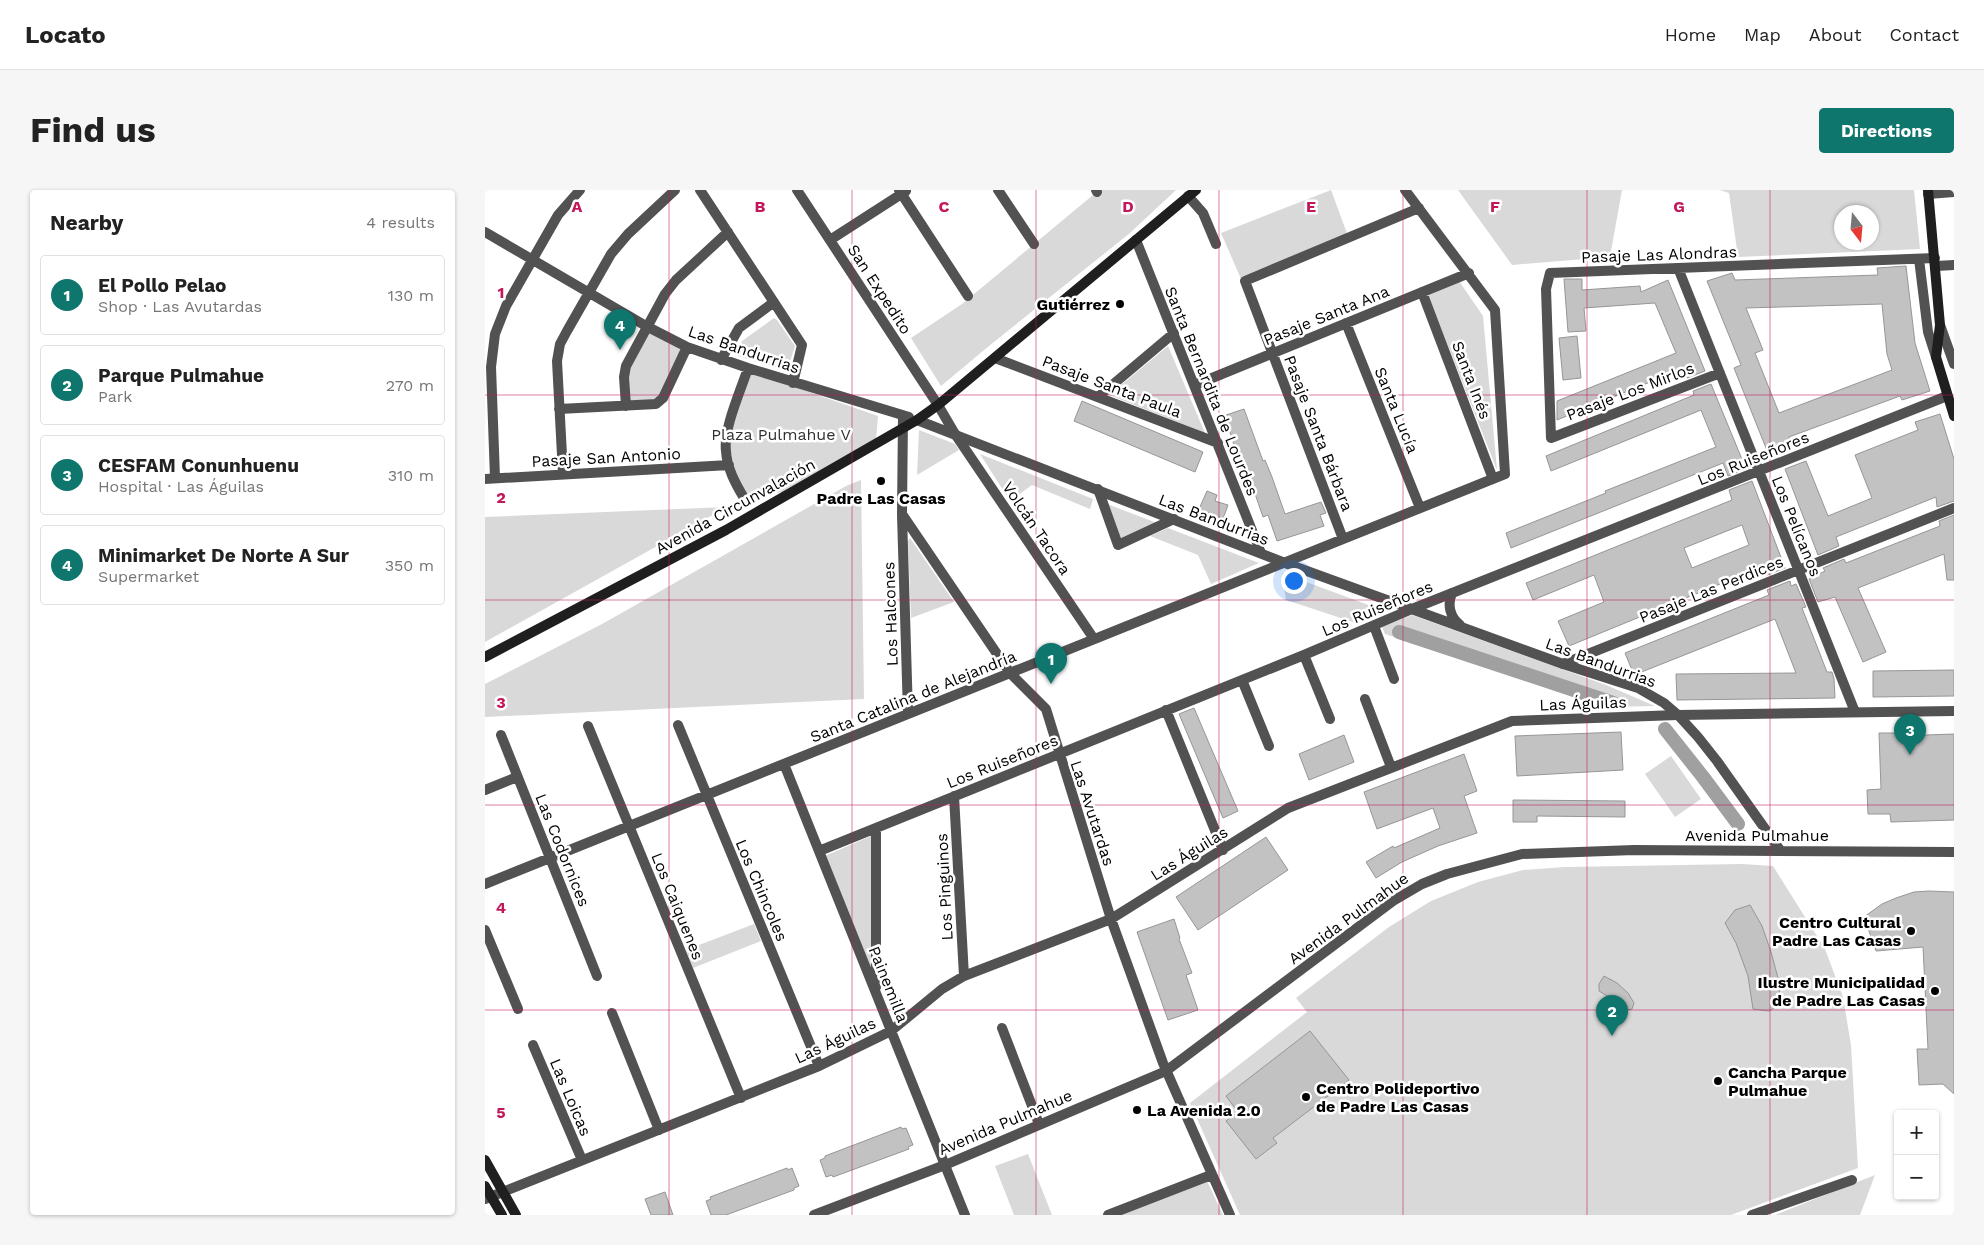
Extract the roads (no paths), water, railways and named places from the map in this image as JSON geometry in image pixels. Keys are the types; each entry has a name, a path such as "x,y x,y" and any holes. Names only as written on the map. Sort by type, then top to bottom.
{"main road":[{"path":"1928,192 1940,325 1945,336 1936,358 1954,416"},
{"name":"Avenida Circunvalación","path":"485,658 726,530 917,420 995,358 1192,193"},
{"path":"485,1160 516,1215"},
{"path":"485,1186 488,1198 502,1215"}],"street":[{"path":"490,478 491,367 495,334 506,306 558,215 580,190"},
{"path":"563,474 558,352 588,292 619,244 675,190"},
{"path":"700,190 802,345 793,383"},
{"name":"San Expedito","path":"797,190 938,405"},
{"path":"998,190 1034,244"},
{"path":"1405,190 1495,310 1505,474 1493,479"},
{"path":"830,240 903,191 968,296"},
{"path":"1928,192 1954,192"},
{"path":"1192,193 1203,213 1215,244"},
{"name":"Pasaje Santa Bárbara","path":"1343,539 1245,281 1419,208"},
{"name":"Las Bandurrias","path":"485,232 647,326 687,347 793,383 917,420 1285,563 1563,664 1639,688 1664,703 1677,715 1717,761 1780,850"},
{"path":"626,406 625,372 647,326 670,287 728,232"},
{"name":"Santa Bernardita de Lourdes","path":"1136,240 1261,553"},
{"path":"1919,259 1928,332 1936,358"},
{"name":"Pasaje Las Alondras","path":"1551,438 1546,289 1550,273 1919,259 1954,264"},
{"name":"Los Pelícanos","path":"1678,268 1855,712"},
{"name":"Pasaje Santa Ana","path":"1195,384 1469,273"},
{"name":"Santa Inés","path":"1422,292 1493,479"},
{"path":"721,360 739,328 774,302"},
{"name":"Santa Lucía","path":"1346,323 1420,508"},
{"path":"1098,397 1174,333"},
{"path":"1945,336 1954,364"},
{"path":"559,409 656,404 660,402 687,347"},
{"name":"Pasaje Santa Paula","path":"995,358 1218,443"},
{"path":"744,498 735,482 729,465 726,438 748,368"},
{"name":"Pasaje Los Mirlos","path":"1551,438 1720,373"},
{"name":"Los Ruiseñores","path":"819,851 1304,655 1412,609 1947,396"},
{"path":"938,405 955,434"},
{"path":"902,514 903,415"},
{"name":"Volcán Tacora","path":"955,434 1094,639"},
{"name":"Pasaje San Antonio","path":"490,478 729,465"},
{"name":"Santa Catalina de Alejandría","path":"485,884 1493,479"},
{"path":"1098,490 1118,545 1173,519"},
{"name":"Pasaje Las Perdices","path":"1563,664 1954,508"},
{"name":"Las Avutardas","path":"902,514 1010,672 1046,709 1058,754 1111,919 1167,1070 1230,1215"},
{"name":"Los Halcones","path":"902,514 907,714"},
{"path":"1452,593 1449,603 1451,614 1458,624 1463,627"},
{"path":"1374,626 1394,679"},
{"path":"1304,655 1330,719"},
{"path":"1242,680 1269,746"},
{"path":"1365,699 1391,767"},
{"path":"1166,710 1223,850"},
{"name":"Las Águilas","path":"488,1198 819,1066 891,1031 942,989 964,976 1111,919 1288,808 1512,721 1677,715 1954,711"},
{"name":"Los Chincoles","path":"678,725 819,1066"},
{"name":"Los Caiquenes","path":"587,726 741,1098"},
{"name":"Las Codornices","path":"501,735 597,976"},
{"name":"Painemilla","path":"784,764 965,1215"},
{"path":"485,790 517,777"},
{"name":"Los Pinguinos","path":"954,796 964,976"},
{"path":"876,828 876,993"},
{"name":"Avenida Pulmahue","path":"814,1215 825,1213 945,1165 1167,1070 1393,901 1440,876 1522,854 1634,850 1954,852"},
{"path":"485,930 518,1009"},
{"path":"612,1013 659,1130"},
{"path":"1001,1028 1039,1124"},
{"name":"Las Loicas","path":"533,1045 582,1160"},
{"path":"1108,1215 1211,1175"},
{"path":"1753,1215 1852,1180"}],"waterway":[{"path":"1399,632 1613,703"},
{"path":"1665,729 1738,824"}],"place":[{"name":"Gutiérrez","path":"1120,304"},
{"name":"Minimarket De Norte A Sur","path":"620,350"},
{"name":"Padre Las Casas","path":"881,481"},
{"name":"El Pollo Pelao","path":"1051,684"},
{"name":"CESFAM Conunhuenu","path":"1910,755"},
{"name":"Centro Cultural Padre Las Casas","path":"1911,931"},
{"name":"Ilustre Municipalidad de Padre Las Casas","path":"1935,991"},
{"name":"Parque Pulmahue","path":"1612,1036"},
{"name":"Cancha Parque Pulmahue","path":"1718,1081"},
{"name":"Centro Polideportivo de Padre Las Casas","path":"1306,1097"},
{"name":"La Avenida 2.0","path":"1137,1110"}],"park label":[{"name":"Plaza Pulmahue V","path":"781,434"}]}
